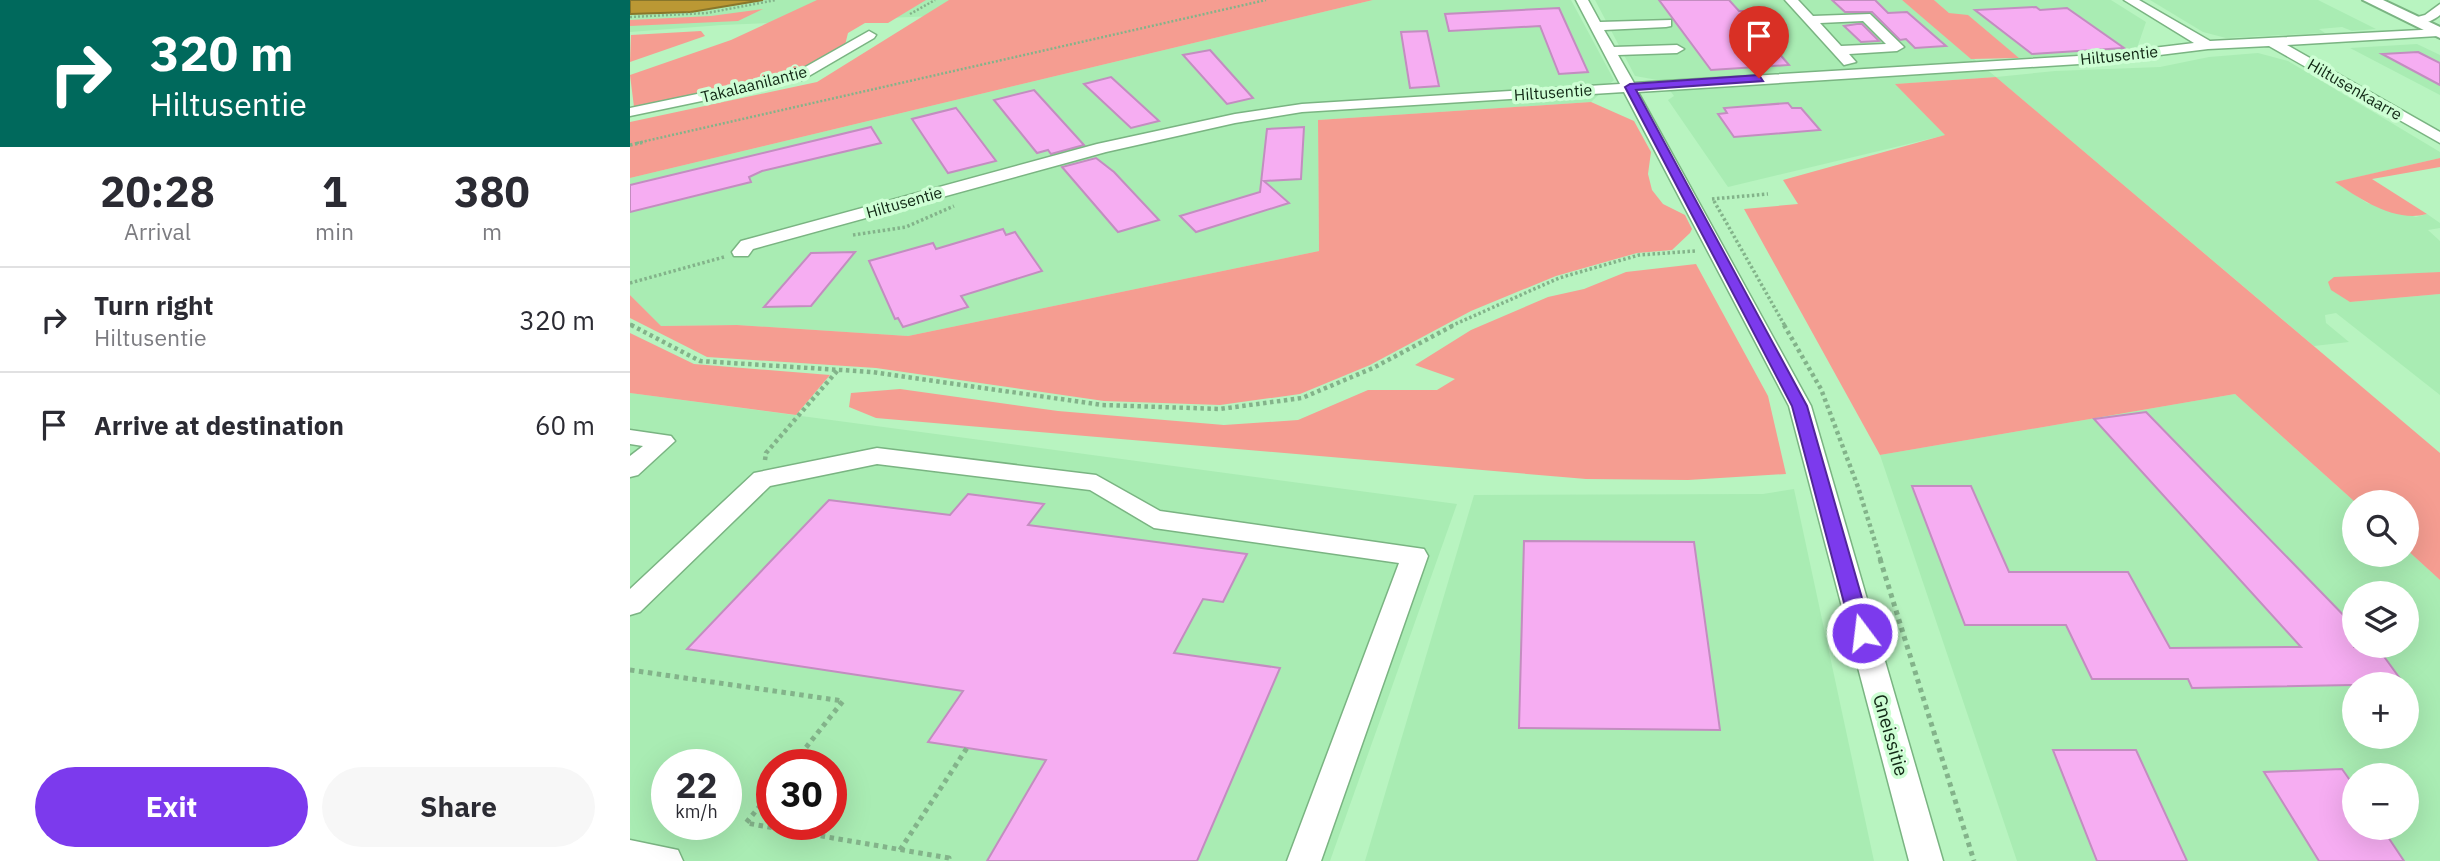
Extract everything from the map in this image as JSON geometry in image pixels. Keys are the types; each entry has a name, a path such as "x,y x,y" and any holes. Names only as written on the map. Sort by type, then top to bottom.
{"main road":[{"path":"2371,0 2439,32"}],"street":[{"name":"Gneissitie","path":"1582,0 1800,406 1926,861"},
{"path":"1791,0 1858,72"},
{"path":"2130,0 2208,45"},
{"path":"2412,20 2429,18 2440,8"},
{"path":"1810,20 1866,17 1897,47 1838,50"},
{"path":"1597,26 1665,23"},
{"name":"Hiltusentie","path":"741,252 747,245 842,227 864,227 905,219 970,184 1197,124 1302,108 2095,59 2208,45 2439,32"},
{"name":"Takalaanilantie","path":"630,112 797,77 817,68 869,35"},
{"name":"Hiltusenkaarre","path":"2271,41 2440,138"},
{"path":"1610,51 1677,49"},
{"path":"630,437 663,441 630,468"},
{"path":"630,606 762,479 877,456 1096,483 1154,519 1415,556 1304,861"},
{"path":"630,855 666,861"}],"path":[{"path":"630,18 707,13 776,0"},
{"path":"911,14 934,0"},
{"path":"630,145 1266,0"},
{"path":"1712,199 1768,194"},
{"path":"839,228 906,227 934,217 957,204"},
{"path":"630,324 700,360 839,370 1102,405 1220,409 1302,398 1373,368 1474,314 1559,278 1639,255 1741,248"},
{"path":"630,283 741,252"},
{"path":"762,479 766,453 839,370"},
{"path":"630,670 843,701 805,749"},
{"path":"900,850 967,748"},
{"path":"756,811 746,823 756,825"},
{"path":"843,840 949,858 947,861"}],"shaded area":[{"path":"630,0 1156,0 1151,7 722,25 630,32"},
{"path":"630,0 763,0 691,12 630,14"},
{"path":"817,0 926,0 888,23 865,23 848,33 845,45 795,72 634,107 630,75 731,40"},
{"path":"949,0 1373,0 630,178 630,122 817,82"},
{"path":"1373,0 1571,0 1614,80 1591,102 1318,120 1319,251 908,336 737,325 660,326 630,295 630,178"},
{"path":"1595,0 1902,0 1996,77 1896,84 1946,135 1728,187 1668,100 1674,96 1663,81 1635,76"},
{"path":"1902,0 1934,0 1949,13 1968,15 2019,58 1971,59"},
{"path":"1934,0 2111,0 2146,22 2136,51 2019,58 1968,17 1949,13"},
{"path":"2150,0 2318,0 2376,29 2352,31 2342,27 2319,29 2325,33 2226,38 2203,32"},
{"path":"763,9 738,21 630,26 630,20 711,16"},
{"path":"701,31 705,36 630,62 631,35"},
{"path":"2417,44 2440,55 2440,95 2350,48"},
{"path":"2258,53 2288,61 2440,152 2440,158 2336,182 2367,203 2416,217 2427,214 2440,223 2440,228 2428,230 2440,241 2440,272 2392,276 2350,302 2440,294 2440,395 2336,313 2325,315 2326,323 2349,342 2314,346 1996,77 2055,71 2160,67 2209,57"},
{"path":"1996,77 2440,453 2440,580 2419,561 2419,490 2342,490 2235,394 1880,455 1744,209 1798,204 1783,180 1945,135 1895,84"},
{"path":"1591,102 1634,121 1651,152 1648,174 1652,190 1663,204 1685,215 1692,229 1690,233 1672,250 1637,253 1556,276 1471,311 1370,365 1300,394 1220,405 1104,401 876,368 707,357 630,318 630,295 661,326 737,325 908,336 1319,251 1318,120"},
{"path":"2440,158 2440,167 2372,179 2427,214 2403,215 2378,208 2335,182"},
{"path":"1696,264 1768,396 1786,474 1688,480 1586,479 876,418 849,407 851,393 900,389 1058,411 1224,425 1298,420 1368,390 1437,390 1455,379 1415,365 1471,330 1548,297 1584,289 1626,272"},
{"path":"2440,272 2440,294 2350,302 2331,290 2328,282 2334,277"},
{"path":"630,333 694,364 830,375 796,415 630,393"},
{"path":"630,393 1457,504 1330,861 630,861"},
{"path":"2235,394 2342,490 2342,567 2419,567 2419,561 2440,580 2440,861 2017,861 1880,455"},
{"path":"1794,489 1874,861 1365,861 1474,495 1763,494"}],"building":[{"path":"1659,0 1729,0 1739,11 1743,11 1789,65 1711,70"},
{"path":"1832,0 1875,0 1888,13 1907,12 1946,46 1915,48 1906,39 1900,40 1872,12 1845,12"},
{"path":"2036,7 2040,10 2067,8 2124,48 2032,54 1975,10"},
{"path":"1559,8 1588,72 1559,74 1540,26 1449,31 1445,14"},
{"path":"1862,24 1879,41 1861,42 1844,26"},
{"path":"1427,31 1439,86 1410,88 1401,32"},
{"path":"1210,50 1253,98 1227,104 1183,55"},
{"path":"2418,52 2440,63 2440,85 2382,54"},
{"path":"1111,77 1159,121 1131,128 1084,84"},
{"path":"1034,90 1084,145 1051,154 1048,150 1037,153 994,100"},
{"path":"1788,103 1792,108 1801,108 1820,130 1734,137 1718,114 1727,113 1724,108"},
{"path":"956,108 996,161 948,173 912,119"},
{"path":"871,127 881,143 762,171 749,177 751,182 630,212 630,185"},
{"path":"1304,127 1301,179 1264,181 1289,203 1196,232 1180,216 1260,192 1267,129"},
{"path":"1096,158 1114,172 1159,220 1118,232 1062,167"},
{"path":"1003,229 1006,235 1015,232 1042,271 961,296 968,307 903,327 898,318 895,319 869,261 933,243 936,249"},
{"path":"855,252 811,306 764,307 811,253"},
{"path":"2146,412 2342,614 2342,658 2385,658 2395,672 2342,672 2342,685 2192,688 2188,679 2092,679 2066,625 1965,625 1912,486 1971,486 2009,572 2128,572 2170,648 2301,647 2094,419"},
{"path":"968,494 1044,504 1028,525 1247,554 1223,602 1203,599 1174,653 1280,668 1197,861 987,861 1046,760 928,742 963,691 687,649 829,500 950,515"},
{"path":"1524,541 1694,542 1720,730 1519,728"},
{"path":"2053,750 2136,750 2187,861 2097,861"},
{"path":"2342,769 2342,840 2390,840 2404,861 2319,861 2264,772"}],"route":[{"path":"1759,78 1630,87 1800,406 1862,633"}]}
